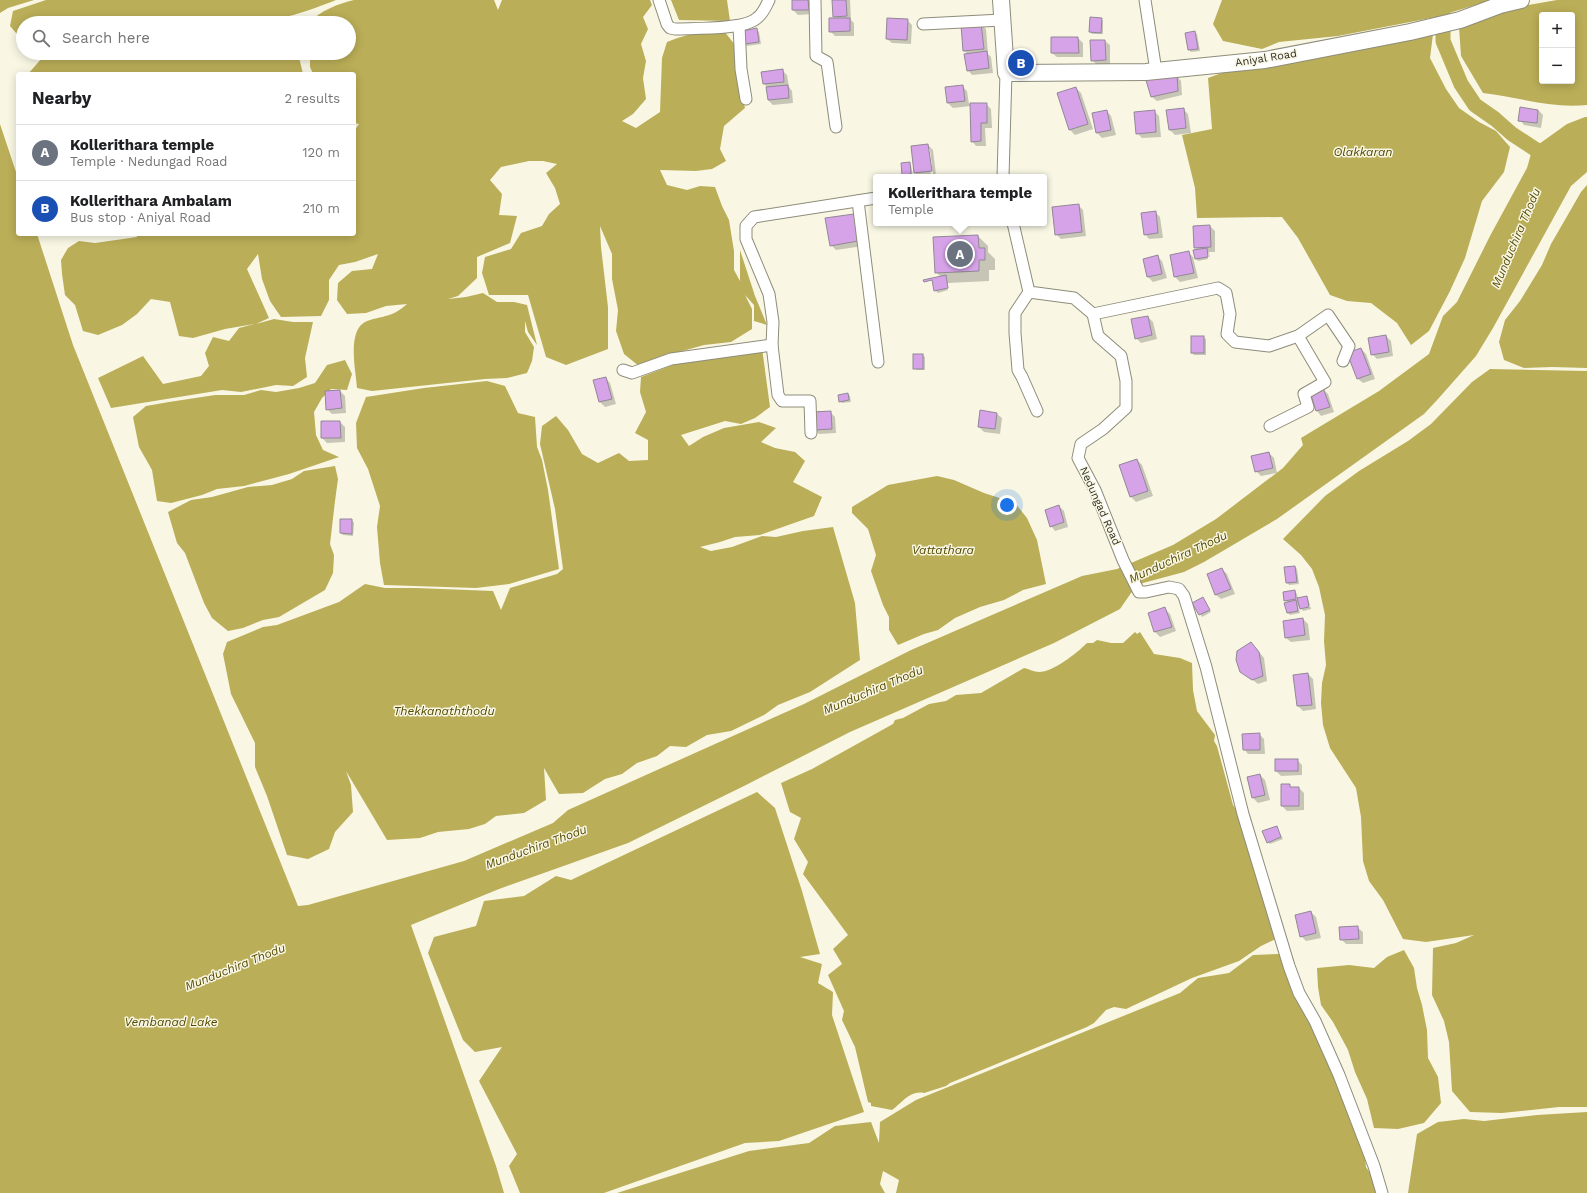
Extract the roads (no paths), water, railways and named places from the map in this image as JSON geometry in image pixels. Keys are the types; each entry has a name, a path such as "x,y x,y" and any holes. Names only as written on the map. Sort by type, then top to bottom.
{"main road":[{"path":"1001,0 1006,73"},
{"name":"Aniyal Road","path":"1006,73 1156,71 1265,60 1460,20 1494,7 1520,0"}],"street":[{"path":"659,0 667,24 670,28 674,29 739,26 757,19 765,9 769,0"},
{"path":"816,0 816,56 827,62 836,127"},
{"path":"1145,0 1156,71"},
{"path":"923,24 1002,20"},
{"path":"739,26 740,63 746,99"},
{"path":"1003,174 1006,73"},
{"path":"812,433 810,401 782,401 778,395 772,345 773,322 769,294 746,239 746,226 754,216 873,198"},
{"path":"858,201 878,362"},
{"path":"1014,226 1029,292 1015,313 1015,341 1018,370 1037,411"},
{"path":"1029,292 1074,298 1093,314 1218,288 1226,293 1230,314 1227,334 1235,342 1269,346 1298,336 1328,315 1349,346 1343,361"},
{"name":"Nedungad Road","path":"1093,314 1098,336 1121,356 1126,381 1126,408 1104,429 1081,444 1078,458 1095,490 1123,560 1139,592 1169,587 1179,589 1184,596 1206,667 1243,814 1289,966 1299,993 1315,1021 1339,1075 1374,1166 1382,1193"},
{"path":"1270,426 1308,407 1304,394 1325,382 1298,336"},
{"path":"623,370 632,373 679,357 772,345"}],"water":[{"path":"0,0 34,0 8,8 0,13"},
{"path":"46,0 336,0 289,16 16,16 16,33 10,26 13,11"},
{"name":"Thekkanaththodu","path":"354,0 494,0 498,10 502,0 650,0 652,5 643,17 648,29 641,44 646,61 643,78 646,99 633,114 622,121 636,128 660,112 662,58 667,42 695,34 724,31 735,45 740,87 745,108 724,126 720,149 726,161 712,169 696,171 660,170 667,185 687,190 700,186 715,187 729,220 734,251 734,270 740,281 740,250 755,296 767,325 754,321 754,305 745,295 752,309 752,329 731,342 704,345 679,352 682,363 723,357 762,348 770,407 755,418 741,424 725,421 681,435 689,446 703,437 724,428 759,422 776,428 761,442 775,448 795,452 805,461 793,482 822,497 814,516 760,535 735,537 700,547 711,551 732,547 762,536 776,537 803,531 833,527 855,603 860,660 810,692 778,705 764,715 731,731 707,735 686,747 670,746 657,756 637,763 622,774 605,779 583,793 559,794 544,768 546,800 524,813 496,816 485,824 469,829 438,832 420,838 387,840 346,771 351,785 353,812 335,832 329,849 308,859 287,855 267,796 255,767 255,743 231,694 223,654 227,642 263,627 277,625 339,602 365,584 385,588 493,591 501,610 510,588 557,574 563,569 555,509 540,444 542,426 556,416 568,430 582,454 598,463 619,453 629,461 648,460 648,440 635,433 646,412 640,392 641,377 679,363 676,352 639,366 624,354 616,331 618,310 612,279 612,254 600,226 608,307 608,349 566,365 546,357 528,295 489,295 482,273 485,257 511,249 521,233 542,226 549,214 560,204 555,188 546,173 557,164 543,161 529,161 501,167 490,180 502,194 499,215 517,216 510,243 477,257 477,278 458,296 448,299 483,293 497,302 514,302 527,305 537,345 528,332 525,321 525,332 534,347 532,361 527,373 507,378 372,391 357,388 354,361 354,341 356,332 360,325 367,321 388,316 397,312 407,304 386,306 366,313 347,314 337,300 338,283 352,271 372,269 378,254 355,262 339,265 329,280 329,300 321,316 281,317 270,301 262,279 258,254 247,269 269,318 256,324 274,319 293,322 313,322 305,358 307,377 293,386 276,385 241,392 222,390 111,408 98,378 143,356 163,384 201,376 209,366 205,353 213,337 229,341 239,328 254,324 225,329 193,338 179,336 170,302 151,299 137,314 122,325 98,335 83,331 75,305 65,295 61,260 68,248 79,241 95,243 137,236 356,236 356,128 359,124 356,123 356,72 312,72 310,67 310,60 356,60 356,16 316,16 342,3"},
{"path":"671,0 727,0 730,21 679,20"},
{"path":"1222,0 1496,0 1522,6 1557,0 1587,0 1587,105 1574,106 1548,104 1483,93 1461,56 1459,27 1490,16 1485,2 1436,17 1338,36 1279,42 1262,49 1223,41 1213,24"},
{"name":"Olakkaran","path":"1433,34 1430,58 1446,89 1459,108 1479,122 1496,131 1510,147 1504,172 1482,201 1465,258 1450,291 1429,331 1411,345 1397,323 1371,303 1347,301 1330,295 1298,238 1282,217 1197,218 1195,188 1182,135 1212,129 1208,78 1243,65"},
{"path":"40,60 300,60 303,72 30,72"},
{"name":"Vembanad Lake","path":"1587,117 1587,172 1571,186 1476,356 1424,414 1277,519 1204,562 1184,572 1143,583 1131,593 1120,609 1054,643 850,732 628,843 499,889 411,925 496,1166 504,1193 0,1193 0,124 16,172 16,236 38,236 73,345 298,906 308,905 464,861 553,823 568,810 804,704 911,650 1082,576 1117,569 1173,545 1216,519 1283,468 1303,445 1301,438 1379,391 1429,354 1443,316 1457,302 1490,236 1527,168 1531,154 1539,144 1567,124"},
{"path":"1587,185 1587,368 1524,368 1504,360 1499,342 1505,320 1520,301 1542,265 1551,244 1581,192"},
{"path":"345,360 352,374 347,390 331,389 322,398 314,412 316,435 323,450 339,457 289,474 244,486 217,489 202,495 171,503 157,501 152,470 139,447 133,417 146,406 215,395 244,395 261,390 276,392 299,388 315,383 327,365"},
{"path":"1490,369 1587,371 1587,1107 1559,1107 1502,1113 1470,1112 1452,1091 1449,1042 1444,1021 1432,995 1433,948 1456,943 1474,935 1426,942 1403,939 1383,900 1369,881 1363,861 1361,817 1356,788 1330,748 1323,725 1321,703 1322,683 1326,665 1324,641 1325,615 1319,587 1312,569 1301,555 1283,539 1325,496 1359,471 1408,441 1431,424 1472,382"},
{"path":"487,381 505,386 518,413 535,417 537,447 542,460 548,490 559,569 509,584 476,588 384,585 380,563 377,527 380,506 368,469 357,448 356,423 366,397 424,388"},
{"path":"335,466 338,479 330,544 334,555 333,573 325,590 279,617 263,620 243,628 228,631 212,618 204,603 185,553 177,543 168,512 191,500 212,497 248,487 272,485 292,479 304,471"},
{"name":"Vattathara","path":"937,476 954,480 984,493 1015,503 1027,518 1037,540 1046,584 1023,590 1004,600 980,607 955,618 938,630 898,645 889,630 889,617 883,605 871,571 876,555 868,529 852,513 852,507 888,485"},
{"path":"1135,632 1137,634 1140,632 1154,654 1180,658 1192,663 1193,690 1197,711 1215,735 1214,741 1217,746 1233,805 1241,816 1278,938 1261,946 1239,961 1192,978 1126,1009 1114,1007 1106,1010 1094,1023 1087,1027 950,1083 946,1086 924,1093 914,1093 892,1110 871,1106 871,1103 868,1102 855,1047 842,1020 844,1011 828,975 842,964 833,949 848,935 803,874 808,862 794,839 801,818 790,812 781,783 812,769 893,724 895,720 903,718 929,704 946,701 956,695 981,693 1024,668 1037,672 1051,669 1077,652 1087,643 1093,643 1097,640 1111,643 1123,643"},
{"path":"757,792 775,808 802,891 820,954 800,957 822,964 818,983 833,992 832,1015 864,1112 779,1141 745,1143 604,1193 520,1193 509,1166 517,1154 479,1081 502,1047 475,1052 463,1040 428,953 434,937 476,926 484,901 524,896 556,876 571,880"},
{"path":"1404,950 1414,968 1427,1030 1428,1058 1438,1077 1441,1103 1424,1123 1398,1129 1374,1128 1367,1099 1355,1072 1348,1050 1333,1022 1321,1005 1317,968 1349,965 1374,968 1387,957"},
{"path":"1280,954 1363,1133 1366,1167 1384,1193 896,1193 899,1180 883,1171 880,1184 885,1193 617,1193 749,1151 809,1143 835,1126 871,1122 879,1143 880,1122 916,1100 1180,993 1198,978 1229,973 1253,955"},
{"path":"1587,1112 1587,1193 1408,1193 1417,1134 1438,1122 1464,1119 1484,1121 1537,1115"}],"waterway":[{"path":"1443,13 1443,41 1461,84 1475,105 1495,119 1512,134 1535,149 1550,156"}],"place":[{"name":"Kollerithara Ambalam","path":"1021,63"},
{"name":"Kollerithara temple","path":"960,254"}],"water label":[{"name":"Munduchira Thodu","path":"1516,238"},
{"name":"Munduchira Thodu","path":"1178,557"},
{"name":"Munduchira Thodu","path":"873,690"},
{"name":"Munduchira Thodu","path":"536,847"},
{"name":"Munduchira Thodu","path":"235,967"}]}
